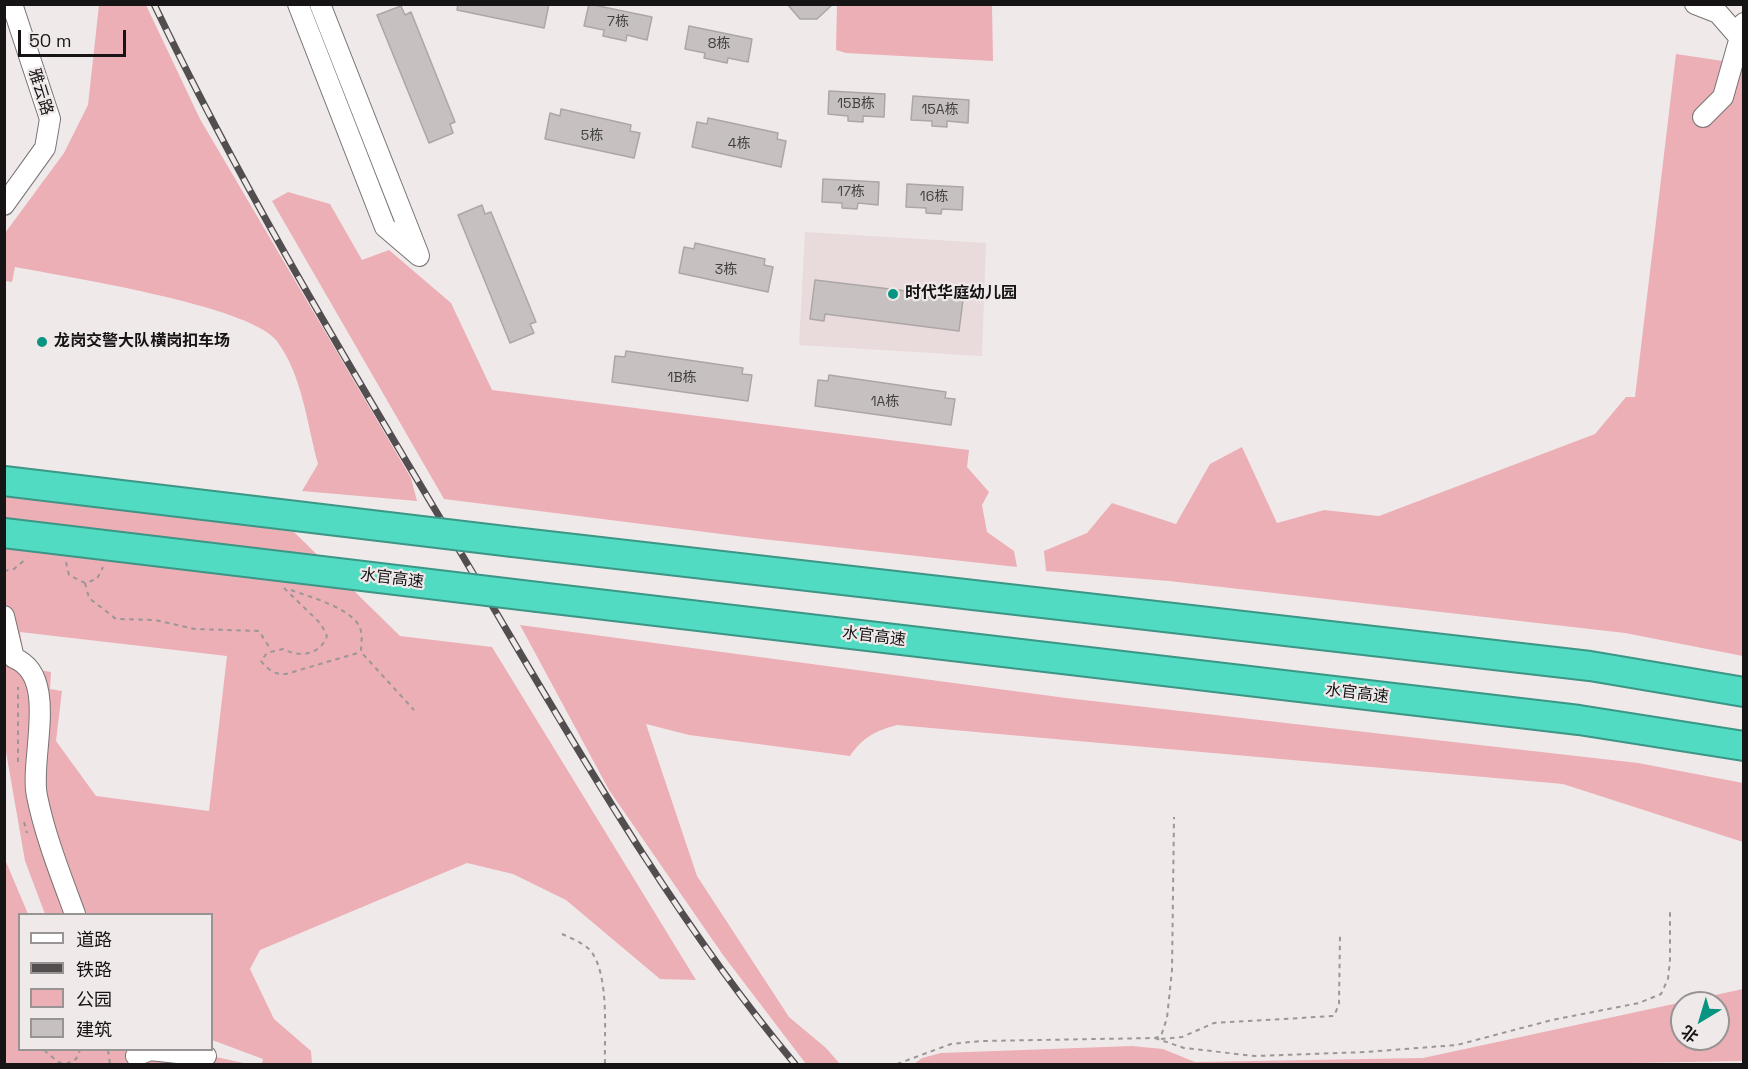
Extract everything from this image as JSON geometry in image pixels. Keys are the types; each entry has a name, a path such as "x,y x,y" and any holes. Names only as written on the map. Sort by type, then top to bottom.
{"highway":[{"path":"4,481 1590,666 1743,692"},
{"name":"水官高速","path":"4,532 1579,720 1743,746"}],"street":[{"name":"雅云路","path":"4,205 45,148 50,119 12,4"},
{"path":"298,4 385,227 419,256 320,4"},
{"path":"1695,4 1718,14 1742,32 1723,98 1703,117"},
{"path":"4,616 14,658 25,662 35,681 42,719 34,769 36,795 59,872 74,913"},
{"path":"129,1057 147,1051"},
{"path":"159,1051 206,1056"}],"path":[{"path":"66,562 69,575 85,583 97,579 103,567"},
{"path":"85,583 89,598 116,619 155,620 195,629 259,631 271,651"},
{"path":"284,588 321,624 327,636 322,646 306,654 295,654 283,649 271,651 265,655 261,663 281,674 361,652"},
{"path":"289,589 336,607 358,623 362,631 361,652 414,710"},
{"path":"1155,1038 1161,1036 1165,1029 1172,970 1174,817"},
{"path":"1155,1038 1184,1048 1255,1056 1366,1052 1457,1045 1552,1020 1639,1003 1661,994 1668,980 1670,910"},
{"path":"562,934 589,949 598,964 603,980 605,1065"},
{"path":"897,1065 951,1044 981,1041 1182,1037 1214,1023 1334,1016 1339,1004 1340,936"},
{"path":"45,1051 58,1062 66,1064 76,1059 80,1051"}],"shaded area":[{"name":"时代华庭幼儿园","path":"805,232 986,243 982,356 799,345"}],"green space":[{"path":"99,5 146,5 200,119 411,478 417,501 302,491 318,464 303,399 285,353 276,340 259,327 230,315 154,294 15,267 12,282 5,281 5,233 64,153 88,105"},
{"path":"837,5 992,5 993,61 846,53 836,50"},
{"path":"1676,54 1743,64 1743,656 1625,633 1169,581 1046,571 1044,551 1087,533 1112,503 1176,524 1210,464 1242,447 1277,523 1324,510 1379,516 1595,434 1626,397 1635,397"},
{"path":"288,192 330,204 362,260 389,250 451,303 492,390 969,450 967,467 989,492 982,505 987,532 1014,551 1017,567 753,538 444,499 272,201"},
{"path":"4,492 294,532 400,636 492,647 696,980 660,979 566,900 513,874 467,863 260,950 250,969 274,1019 311,1051 312,1064 262,1064 263,1059 213,1040 213,913 45,913 25,861 5,746","holes":["20,632 227,656 209,811 96,796 56,741 62,691 50,689 51,672 26,668"]},
{"path":"520,625 1066,698 1638,763 1743,783 1743,842 1563,784 897,725 870,736 850,756 689,735 646,724 697,876 789,1017 826,1048 840,1064 806,1064 723,955 609,790"},
{"path":"4,857 28,913 18,913 18,1051 189,1051 248,1064 5,1064"},
{"path":"1743,989 1743,1061 1575,1064 914,1064 922,1058 941,1053 1132,1046 1163,1049 1195,1062 1423,1058 1670,1005 1670,1051 1730,1051 1730,992"}],"building":[{"path":"458,4 549,4 544,28 457,10"},
{"path":"589,4 652,17 647,40 627,35 626,41 603,36 604,30 584,26"},
{"path":"787,4 833,4 817,19 800,19"},
{"path":"401,6 405,15 411,12 455,122 450,124 453,133 429,143 377,15"},
{"path":"689,26 752,39 748,62 728,58 727,63 704,58 705,53 685,49"},
{"path":"829,91 885,94 884,117 863,116 863,122 848,121 848,116 828,114"},
{"path":"913,96 969,100 968,123 947,121 947,127 932,126 932,121 911,120"},
{"path":"561,109 631,125 630,131 640,133 634,158 545,139 550,113 560,116"},
{"path":"708,118 778,133 777,139 786,141 781,167 692,147 697,122 707,124"},
{"path":"823,179 879,182 878,205 858,203 857,209 842,208 842,203 822,202"},
{"path":"907,184 963,187 962,210 942,209 941,214 926,213 926,208 906,207"},
{"path":"482,205 485,214 491,212 536,322 530,324 534,333 510,343 458,215"},
{"path":"695,243 765,259 764,265 773,267 768,292 679,273 684,247 694,249"},
{"path":"815,280 923,293 924,287 964,292 959,331 825,314 824,321 810,319"},
{"path":"626,351 743,368 742,374 752,375 748,401 612,382 615,356 625,357"},
{"path":"829,375 946,392 945,398 955,399 951,425 815,406 818,380 828,381"}],"railway":[{"path":"154,4 267,222 390,435 586,763 665,888 707,949 795,1064"}],"place":[{"name":"时代华庭幼儿园","path":"893,294"},
{"name":"龙岗交警大队横岗扣车场","path":"42,342"}]}
